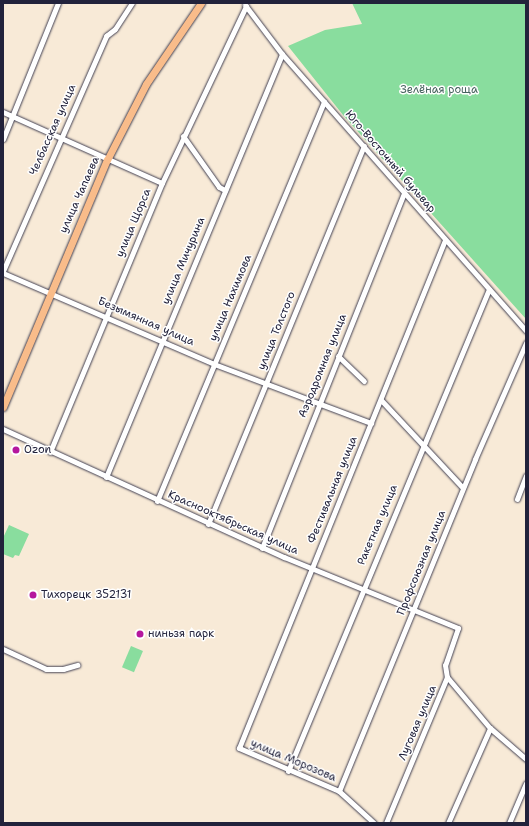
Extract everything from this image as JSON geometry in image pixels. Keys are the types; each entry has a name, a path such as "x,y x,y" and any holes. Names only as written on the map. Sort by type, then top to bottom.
{"main road":[{"name":"улица Чапаева","path":"3,407 50,292 107,160 146,84 201,3"}],"street":[{"path":"3,139 58,3"},
{"name":"Челбасская улица","path":"3,272 60,137 106,36 115,29 132,3"},
{"name":"Юго-Восточный бульвар","path":"245,4 282,54 526,331"},
{"name":"улица Щорса","path":"50,452 162,182 245,4"},
{"name":"улица Мичурина","path":"106,477 282,54"},
{"name":"улица Нахимова","path":"157,501 324,102"},
{"path":"3,112 107,160 162,182"},
{"path":"183,136 220,187 225,190"},
{"name":"улица Толстого","path":"208,524 364,146"},
{"name":"Аэродромная улица","path":"262,548 404,193"},
{"name":"Фестивальная улица","path":"239,748 445,240"},
{"name":"Безымянная улица","path":"3,272 106,315 214,364 371,423"},
{"name":"Ракетная улица","path":"288,770 362,589 489,289"},
{"name":"Профсоюзная улица","path":"339,791 463,488 526,343"},
{"path":"338,356 364,381"},
{"path":"380,400 463,488"},
{"name":"Краснооктябрьская улица","path":"3,429 50,452 262,548 458,628"},
{"path":"517,499 526,476"},
{"name":"Луговая улица","path":"386,823 447,677 445,665 458,628"},
{"path":"3,649 46,669 63,669 77,666"},
{"path":"447,677 490,728 526,759"},
{"path":"448,823 490,728"},
{"name":"улица Морозова","path":"239,748 339,791 374,823"},
{"path":"509,823 526,783"}],"green space":[{"name":"Зелёная роща","path":"352,3 526,3 526,319 343,115 288,46 325,30 362,24"},
{"path":"9,525 29,534 19,556 15,555 13,558 3,554 3,538"},
{"path":"131,646 143,651 134,672 122,667"}],"place":[{"name":"Ozon","path":"16,450"},
{"name":"Тихорецк 352131","path":"33,595"},
{"name":"ниньзя парк","path":"140,634"}]}
